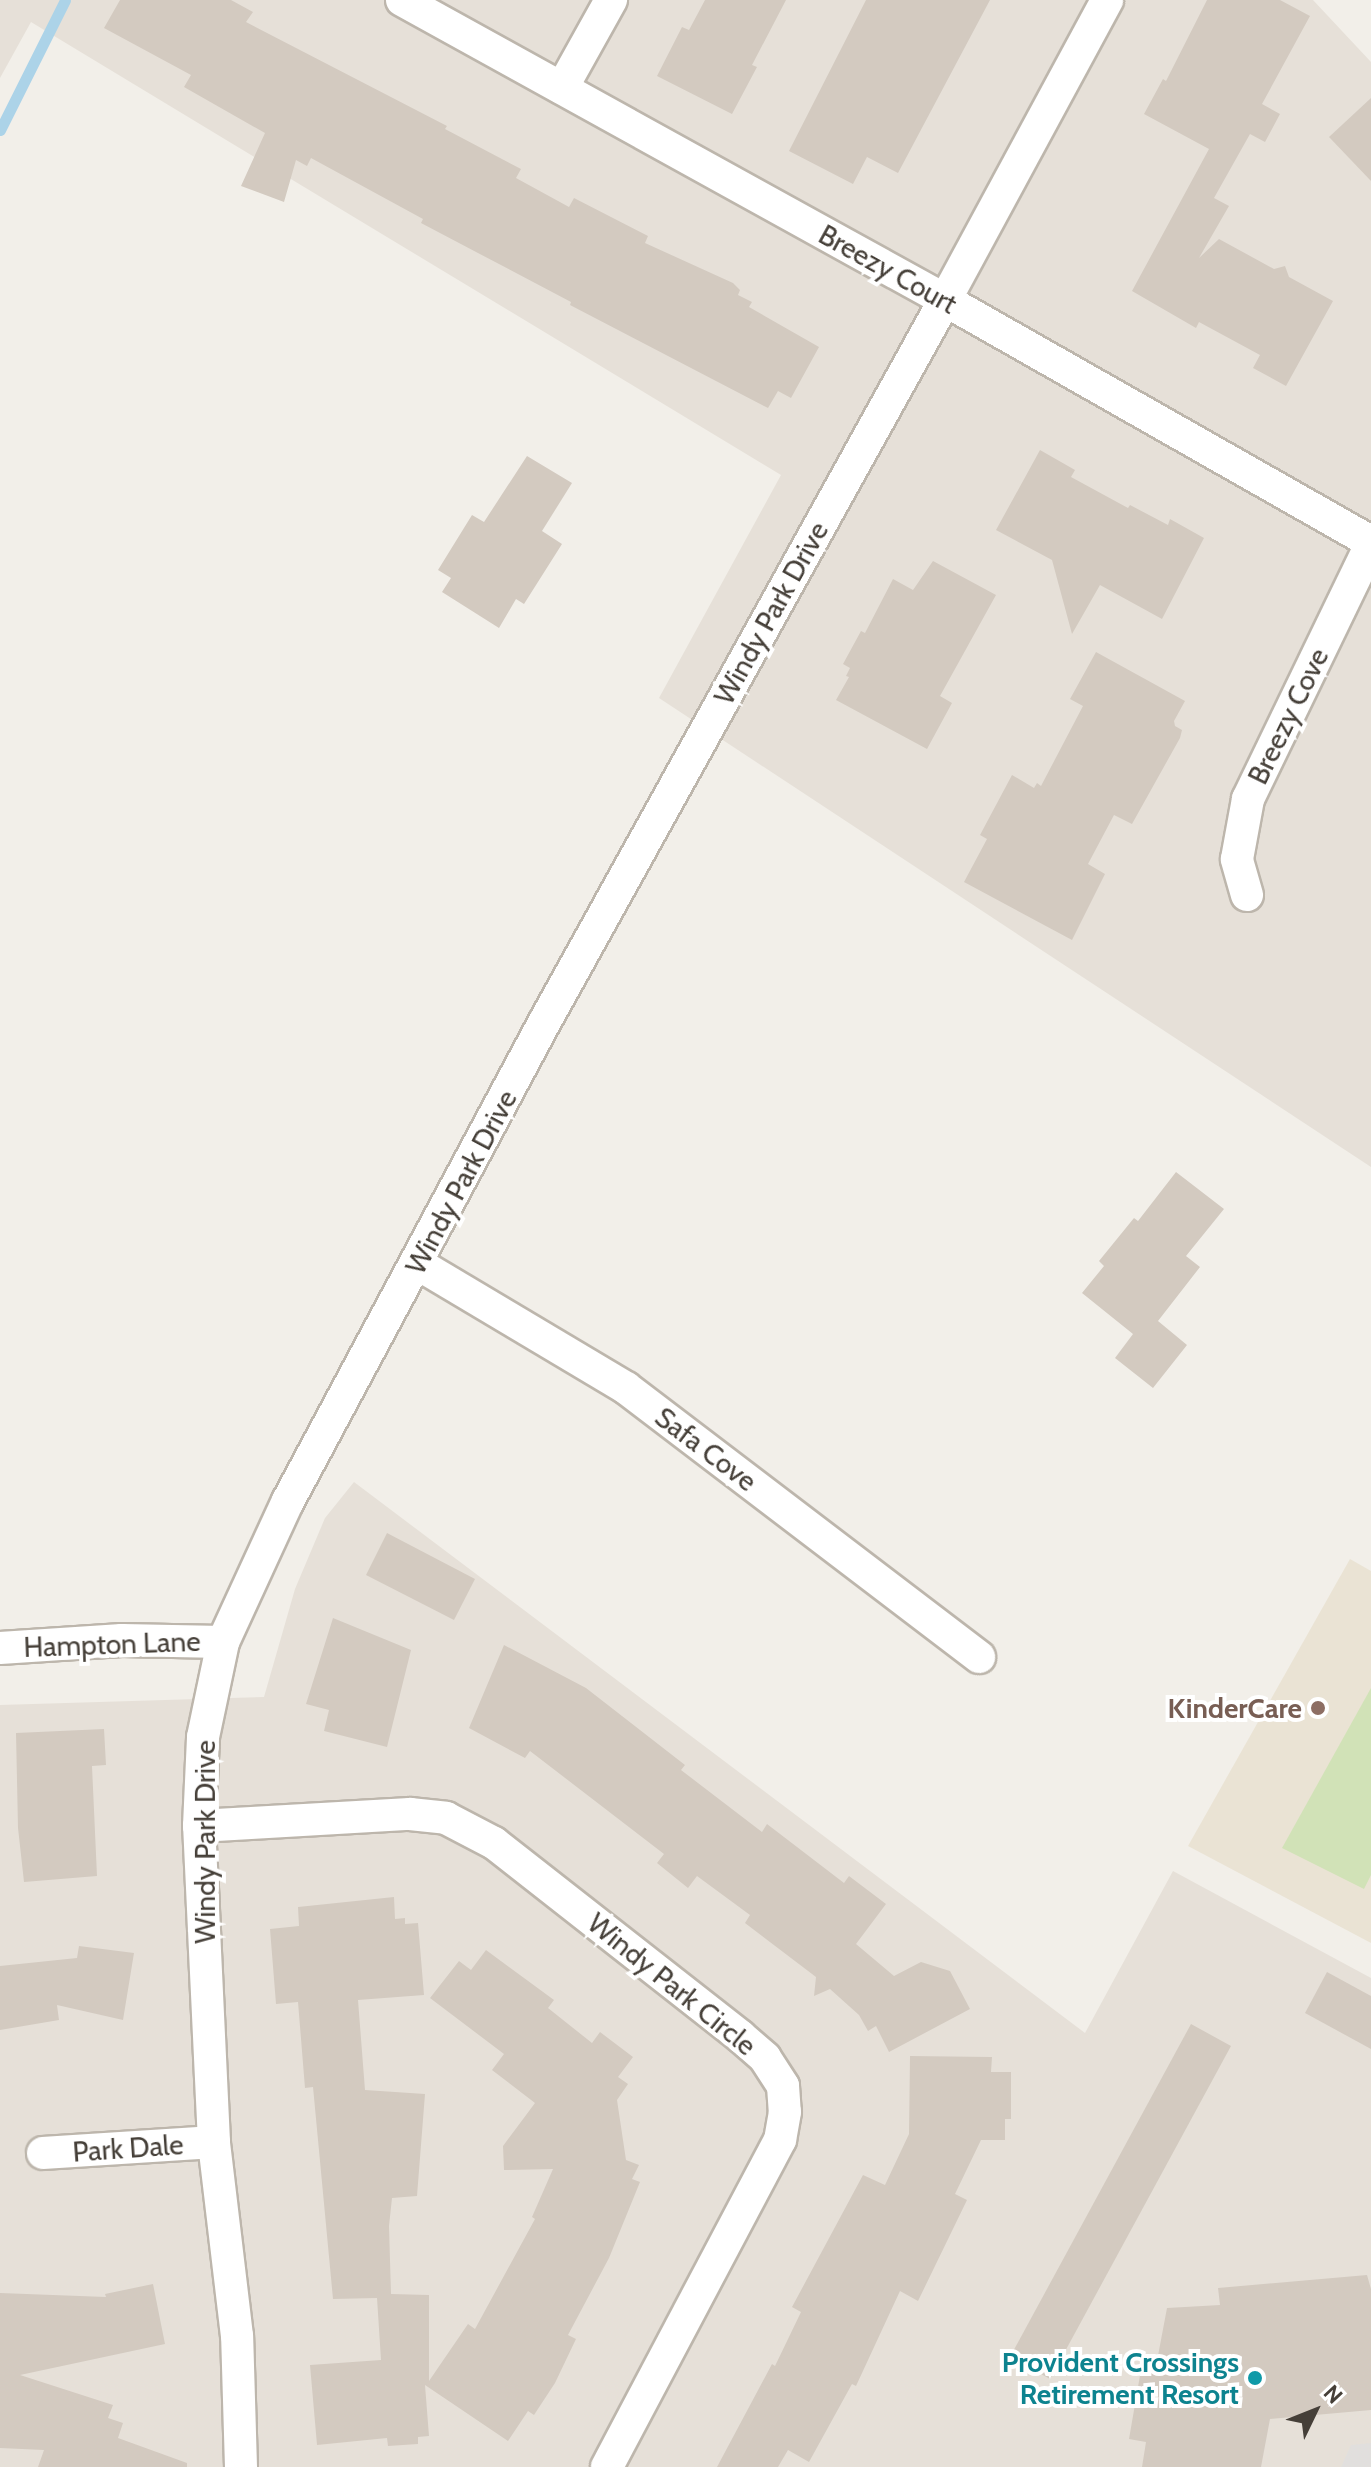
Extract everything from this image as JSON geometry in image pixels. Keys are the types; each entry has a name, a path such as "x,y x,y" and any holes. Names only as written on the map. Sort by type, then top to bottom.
{"street":[{"name":"Breezy Court","path":"402,0 945,300 1371,543"},
{"path":"562,88 611,0"},
{"name":"Windy Park Drive","path":"241,2467 237,2336 214,2142 199,1826 203,1737 223,1642 288,1501 418,1264 544,1023 945,300 1107,0"},
{"name":"Breezy Cove","path":"1247,895 1237,859 1248,799 1371,543"},
{"name":"Safa Cove","path":"418,1264 626,1388 979,1657"},
{"name":"Hampton Lane","path":"0,1648 122,1640 223,1642"},
{"name":"Windy Park Circle","path":"199,1826 410,1814 446,1818 494,1843 740,2036 765,2058 783,2086 785,2112 780,2140 607,2467"},
{"name":"Park Dale","path":"43,2153 214,2142"}],"shaded area":[{"path":"0,0 1313,0 1371,62 1371,1167 659,698 781,475 31,22 0,78"},
{"path":"354,1482 1085,2033 1173,1871 1371,1978 1371,2467 0,2467 0,1705 264,1697 295,1589 325,1518"},
{"name":"KinderCare","path":"1350,1559 1371,1571 1371,1943 1188,1846"},
{"path":"1371,2443 1371,2467 1341,2467 1351,2445"}],"green space":[{"path":"1371,1688 1371,1875 1364,1889 1282,1848"}],"building":[{"path":"120,0 231,0 253,12 246,22 447,126 445,129 521,169 516,178 569,207 574,198 648,236 645,243 733,283 740,290 738,295 752,302 749,307 819,347 791,398 778,391 768,408 570,305 571,302 421,223 423,219 311,158 307,166 296,160 284,202 241,186 265,133 184,87 191,75 104,28"},
{"path":"705,0 786,0 752,65 757,67 732,114 657,76 682,27 689,30"},
{"path":"866,0 990,0 898,173 867,157 853,184 789,151"},
{"path":"1207,0 1280,0 1310,16 1262,104 1280,114 1265,142 1250,134 1214,198 1229,206 1199,258 1219,239 1274,269 1285,266 1289,277 1333,301 1286,386 1253,368 1260,355 1199,322 1196,328 1132,291 1209,149 1144,114 1163,79 1166,81"},
{"path":"1371,98 1371,181 1329,137"},
{"path":"1040,450 1075,470 1071,477 1128,508 1130,505 1168,525 1170,519 1204,538 1162,619 1100,585 1072,634 1052,560 996,530"},
{"path":"527,456 572,483 542,531 562,544 524,604 516,599 499,628 442,592 451,578 438,570 472,515 484,522"},
{"path":"933,561 996,595 940,696 952,703 927,749 836,700 849,677 846,676 850,668 843,664 861,631 865,633 893,579 913,590"},
{"path":"1096,652 1185,701 1174,721 1175,726 1182,730 1180,738 1132,824 1114,815 1088,864 1105,874 1072,940 964,882 987,839 980,835 1012,775 1034,788 1037,783 1041,786 1083,706 1070,699"},
{"path":"1176,1172 1224,1209 1186,1256 1200,1267 1158,1321 1187,1345 1153,1388 1115,1358 1133,1334 1082,1293 1104,1266 1099,1261 1134,1218 1138,1221"},
{"path":"387,1533 475,1579 454,1620 366,1575"},
{"path":"333,1618 411,1650 387,1747 324,1731 329,1710 306,1704"},
{"path":"504,1645 586,1688 685,1765 681,1770 762,1832 767,1824 844,1883 849,1876 886,1904 856,1944 894,1976 921,1962 950,1971 970,2009 889,2052 876,2026 868,2031 859,2015 830,1989 814,1996 816,1977 745,1923 750,1915 697,1876 688,1888 657,1863 664,1854 530,1751 525,1758 469,1728"},
{"path":"104,1729 106,1765 92,1766 97,1876 24,1882 18,1828 16,1733"},
{"path":"394,1897 395,1919 405,1918 405,1924 418,1923 424,1995 358,2000 365,2090 425,2094 417,2196 392,2198 389,2226 391,2294 429,2295 429,2381 468,2324 475,2329 535,2219 532,2217 553,2169 504,2170 503,2146 535,2103 492,2070 504,2054 430,1998 459,1961 471,1970 486,1950 554,2000 548,2008 592,2043 600,2032 633,2057 618,2077 628,2084 617,2100 626,2160 639,2165 632,2179 640,2182 609,2258 568,2335 576,2339 555,2383 534,2415 528,2411 508,2441 425,2385 429,2436 418,2437 418,2444 388,2446 387,2438 317,2445 310,2365 381,2360 377,2298 333,2299 313,2087 305,2088 298,2002 276,2004 270,1929 299,1926 298,1907"},
{"path":"79,1946 134,1953 123,2020 57,2005 59,2020 0,2030 0,1966 77,1958"},
{"path":"1327,1972 1371,1996 1371,2049 1305,2013"},
{"path":"1191,2024 1231,2046 1050,2379 1010,2357"},
{"path":"910,2056 992,2057 991,2072 1011,2072 1011,2119 1005,2119 1005,2140 981,2140 955,2194 967,2200 918,2301 900,2291 856,2386 852,2384 809,2462 788,2450 778,2467 717,2467 772,2364 775,2366 801,2312 792,2307 863,2175 885,2185 909,2134"},
{"name":"Provident Crossings Retirement Resort","path":"1367,2275 1371,2289 1371,2410 1270,2419 1261,2467 1142,2467 1146,2442 1129,2439 1143,2358 1157,2361 1167,2308 1220,2305 1218,2288"},
{"path":"153,2284 165,2344 20,2375 113,2405 108,2418 123,2423 118,2438 187,2463 187,2467 38,2467 44,2450 0,2448 0,2293 106,2297 105,2294"}],"waterway":[{"path":"0,130 65,0"}],"place":[{"name":"KinderCare","path":"1318,1708"},
{"name":"Provident Crossings Retirement Resort","path":"1255,2378"}]}
